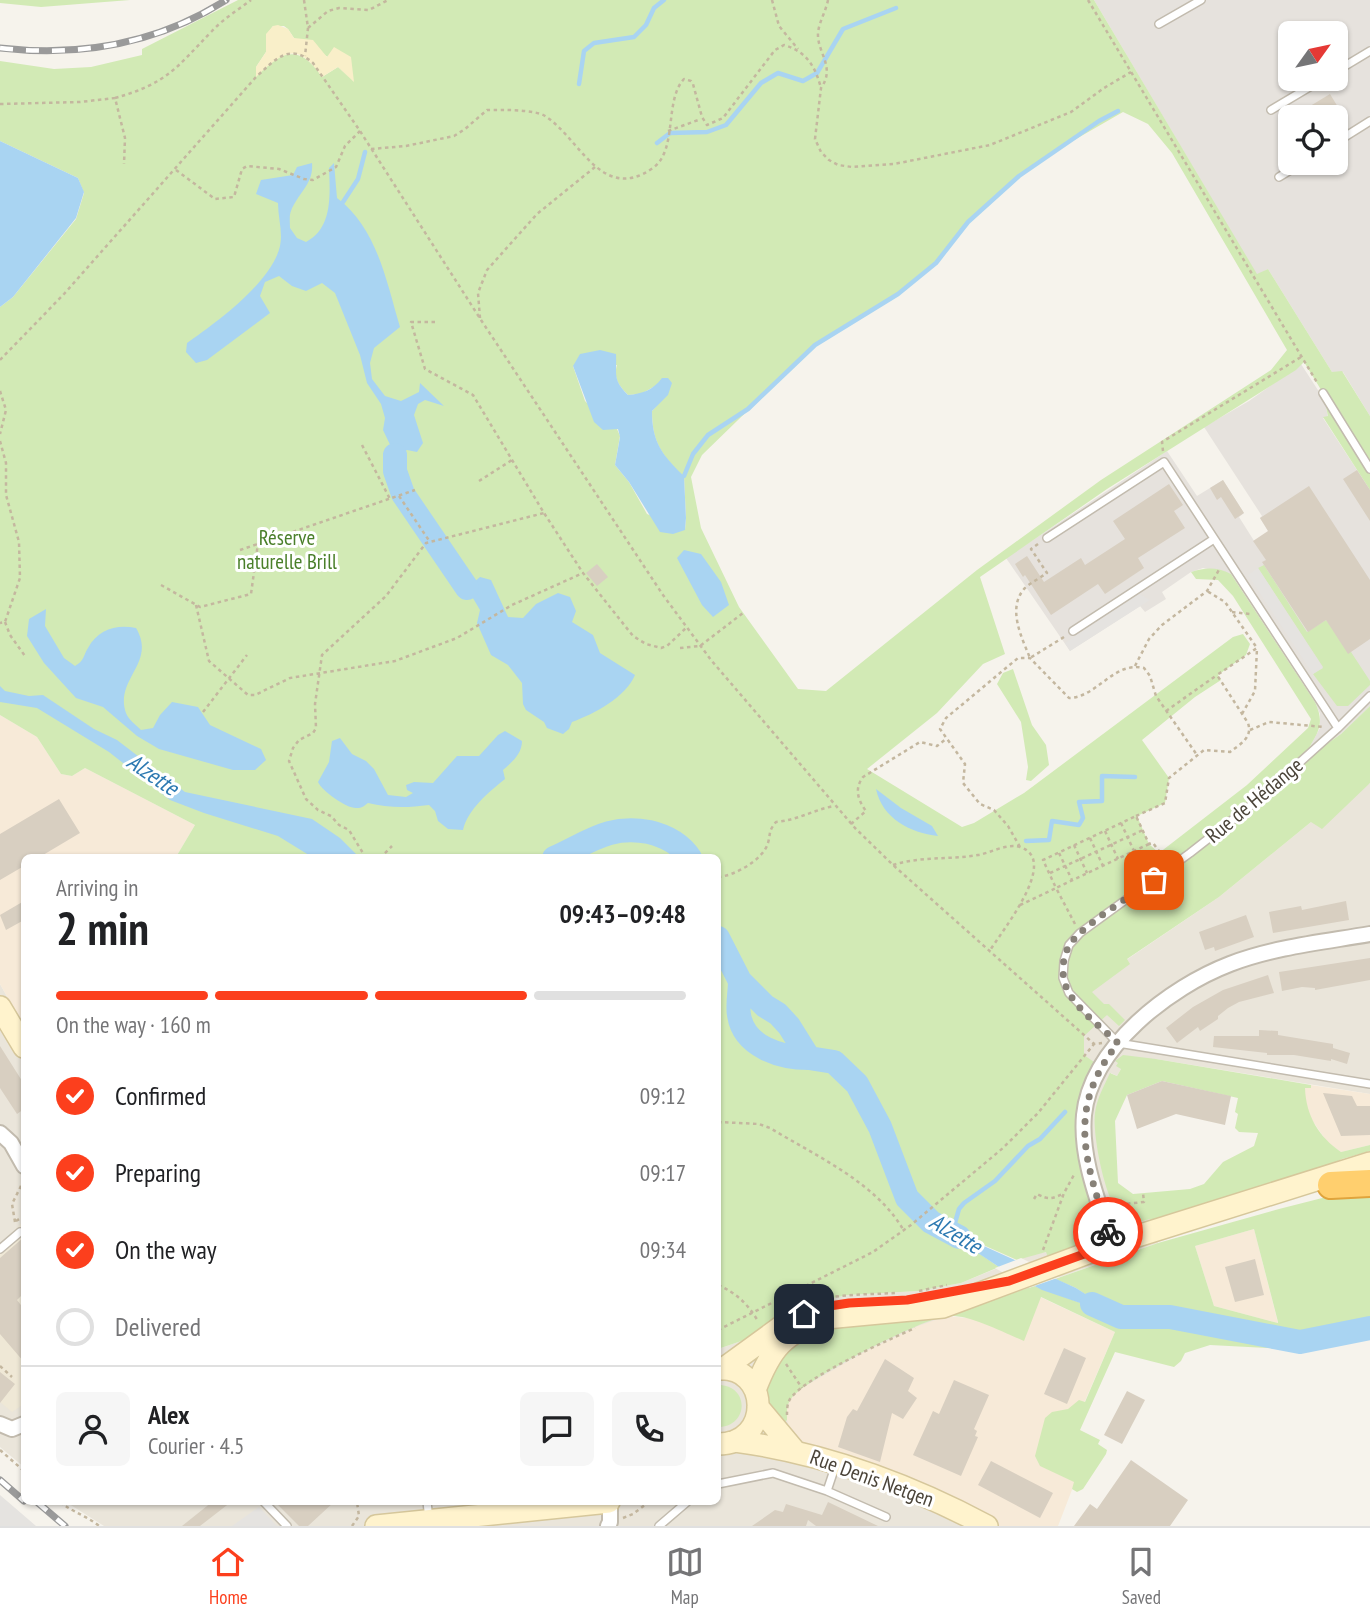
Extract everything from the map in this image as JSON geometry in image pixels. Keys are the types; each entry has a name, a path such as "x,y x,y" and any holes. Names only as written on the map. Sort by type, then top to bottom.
{"highway":[{"path":"1331,1185 1370,1183"}],"main road":[{"path":"0,1007 21,1042"},
{"path":"722,1444 752,1428 764,1366 775,1347 808,1324 838,1316 943,1307 975,1297 1048,1259 1112,1244 1370,1163"},
{"path":"1199,1217 1370,1175"},
{"path":"721,1368 786,1324 823,1307 907,1300 1009,1281"},
{"path":"721,1369 741,1375 794,1450"},
{"name":"Rue Denis Netgen","path":"722,1444 794,1450 837,1463 932,1499 987,1526"},
{"path":"376,1526 428,1511 546,1505"},
{"path":"591,1505 609,1513"}],"street":[{"path":"1112,1244 1087,1162 1084,1114 1090,1089 1098,1072 1118,1043 1143,1017 1168,998 1229,965 1260,955 1370,933"},
{"path":"0,1133 11,1143 21,1161"}],"lane":[{"path":"1159,24 1201,0"},
{"path":"1348,64 1370,51"},
{"path":"1271,110 1303,91"},
{"path":"1348,135 1370,121"},
{"path":"1323,393 1370,469"},
{"path":"1047,538 1164,462 1338,728"},
{"path":"1073,631 1214,539"},
{"name":"Rue de Hédange","path":"1118,1043 1069,993 1063,978 1063,961 1069,945 1080,933 1172,867 1259,799 1370,696"},
{"path":"1118,1043 1370,1084"},
{"path":"0,1249 20,1232"},
{"path":"827,1491 837,1463"},
{"path":"721,1483 773,1473 827,1491 886,1517"},
{"path":"267,1505 287,1526"},
{"path":"659,1526 684,1505"}],"path":[{"path":"0,104 80,102 115,98 144,90 186,61 213,29 251,0"},
{"path":"304,0 308,28 305,56"},
{"path":"308,28 328,11 339,8 369,10 388,0"},
{"path":"772,0 779,26 813,66 821,89"},
{"path":"828,0 818,28 818,38 826,60 816,138 821,152 838,165 852,167 894,164 1000,141 1072,112 1131,72"},
{"path":"1088,0 1314,379"},
{"path":"371,149 442,139 465,129 487,110 506,110 543,114 595,167 610,178 634,176 653,168 664,155 680,85 684,79 693,84 707,125 723,118 775,50 784,45 798,50"},
{"path":"0,360 64,294 256,77 277,58 295,53 305,56 313,63 360,131 481,320 700,646 851,824 893,865 1094,1044 1038,1113 1003,1148 904,1231 873,1252 721,1329"},
{"path":"115,98 125,138 124,164"},
{"path":"668,131 703,119"},
{"path":"176,170 215,200 234,197 242,169 247,166 285,171 309,180 328,172 340,161 348,142 360,131"},
{"path":"481,320 478,293 487,270 537,214 595,167"},
{"path":"435,323 411,322 425,369 473,395 583,573 633,636 646,644 661,648 667,646 686,628"},
{"path":"1164,462 1162,442 1301,357"},
{"path":"0,391 6,410 0,435"},
{"path":"0,441 6,463 6,495 19,542 20,579 5,622 9,635 24,656"},
{"path":"362,445 390,499"},
{"path":"479,481 512,460"},
{"path":"240,550 415,490"},
{"path":"399,496 429,542"},
{"path":"364,854 349,830 306,799 289,761 299,740 313,733 316,727 315,704 322,655 386,596 426,543 544,513"},
{"path":"1047,538 1031,549 1047,573 1023,590 1016,613 1030,658 1069,698 1080,698 1124,667 1144,668 1150,676 1156,696 1197,755"},
{"path":"161,585 200,607 251,594 258,543"},
{"path":"1135,666 1149,639 1162,625 1207,591 1214,574 1227,559"},
{"path":"196,605 209,661 248,695 255,695 290,678 395,661 457,638 512,605 583,573"},
{"path":"1207,591 1217,595 1232,612 1256,648 1255,691 1242,714"},
{"path":"1232,612 1264,615"},
{"path":"680,648 700,646 743,613"},
{"path":"0,623 5,622"},
{"path":"989,951 1035,876 1035,862 1031,855 1020,847 1008,826 994,810 980,804 963,783 965,764 940,729 946,718 1018,658 1030,658 1073,631"},
{"path":"1166,710 1256,648"},
{"path":"203,712 247,655"},
{"path":"1035,862 1165,803 1169,778 1197,755 1209,749 1222,753 1230,752 1248,737 1250,730 1242,714 1217,675"},
{"path":"1250,730 1269,722 1338,728"},
{"path":"851,824 866,811 857,793 863,777 920,742 937,746 946,739"},
{"path":"721,877 733,875 759,856 768,843 768,832 776,822 793,821 814,809 834,806"},
{"path":"1136,816 1149,844"},
{"path":"1121,823 1134,851"},
{"path":"1049,873 1143,830"},
{"path":"1105,831 1118,859"},
{"path":"1090,838 1103,866"},
{"path":"1018,906 1149,844 1153,843 1158,853 1172,867"},
{"path":"1074,845 1087,873"},
{"path":"384,854 392,846"},
{"path":"893,865 911,859 978,855 1005,847 1020,847"},
{"path":"1059,853 1072,880"},
{"path":"1043,860 1080,933"},
{"path":"721,1122 759,1124 770,1128 870,1189 895,1214 904,1231"},
{"path":"1048,1259 1042,1254 1064,1193 1080,1164 1087,1162"},
{"path":"1092,1177 1109,1189 1119,1215 1133,1223"},
{"path":"16,1221 12,1204 21,1191"},
{"path":"1034,1199 1037,1194 1053,1199 1064,1193"},
{"path":"1113,1205 1144,1202 1143,1193"},
{"path":"8,1228 21,1218"},
{"path":"721,1286 734,1292 753,1314"},
{"path":"787,1420 790,1399 802,1388 866,1351 918,1326"},
{"path":"0,1366 12,1377"},
{"path":"0,1450 21,1468"},
{"path":"64,1505 99,1526"},
{"path":"352,1526 359,1516 357,1505"},
{"path":"609,1513 633,1514 645,1505"}],"shaded area":[{"path":"1094,0 1370,0 1370,416 1343,372 1332,372 1268,269 1257,275"},
{"path":"1301,364 1325,401 1328,417 1323,418 1370,490 1370,706 1341,734 1302,761 1320,728 1320,714 1315,702 1231,574 1203,568 1191,572 1162,592 1166,599 1145,612 1140,606 1070,651 1006,558 1167,451 1197,496 1223,480 1244,513 1239,517 1263,555 1277,545 1260,518 1262,516 1204,427 1249,401"},
{"path":"1258,568 1323,668 1313,674 1248,575"},
{"path":"1139,594 1150,600 1070,651 1065,643"},
{"path":"0,715 37,737 61,774 72,776 85,768 195,825 178,854 21,854 21,1022 0,984"},
{"path":"1370,783 1370,1094 1156,1059 1118,1063 1121,1069 1117,1076 1111,1073 1109,1189 1113,1205 1151,1218 1158,1243 947,1316 987,1526 104,1526 71,1505 721,1505 721,1348 753,1337 780,1315 799,1305 848,1295 918,1291 961,1283 1032,1254 1047,1252 1048,1257 1086,1242 1093,1235 1097,1220 1080,1164 1075,1112 1082,1086 1093,1063 1084,1055 1082,990 1219,897 1311,822"},
{"path":"0,984 21,1022 21,1464 0,1447"},
{"path":"1311,1085 1370,1094 1370,1145 1341,1152 1327,1142 1310,1117 1305,1103 1305,1088 1311,1088"},
{"path":"21,1224 21,1406 12,1412 0,1402 0,1243"},
{"path":"1254,1229 1278,1323 1214,1306 1195,1246"},
{"path":"1040,1297 1115,1332 1054,1472 1075,1482 1058,1526 987,1526 794,1450 787,1408 790,1399 802,1388 866,1351 918,1326 947,1316 966,1318"},
{"path":"0,1495 36,1526 0,1526"},
{"path":"259,1507 277,1526 232,1526"}],"green space":[{"path":"0,0 130,0 41,7 0,3"},
{"name":"Réserve naturelle Brill","path":"238,0 1094,0 1257,274 1268,269 1332,372 1342,371 1370,416 1370,490 1323,417 1328,416 1323,393 1304,362 1296,370 1107,489 980,577 1005,654 983,664 937,713 867,769 962,827 974,823 1024,793 1233,637 1243,634 1250,644 1246,655 1218,675 1221,680 1195,697 1142,740 1169,778 1165,803 1137,816 1149,844 1159,853 1247,785 1308,728 1311,719 1233,596 1218,580 1196,579 1191,572 1211,568 1231,574 1315,702 1319,712 1319,726 1304,760 1341,734 1370,706 1370,783 1322,829 1311,822 1219,897 1127,959 1130,964 1092,992 1125,1020 1119,1026 1107,1015 1084,1036 1084,1055 1094,1062 1083,1087 1076,1123 1080,1163 1096,1217 1095,1232 1087,1242 1075,1249 1048,1257 1046,1252 1017,1260 936,1224 999,1267 961,1283 918,1291 848,1295 799,1305 780,1315 753,1337 721,1348 721,854 178,854 195,825 85,768 72,776 61,774 37,737 0,715 0,307 13,297 76,219 84,193 78,178 0,141 0,61 54,69 91,67 142,55 142,49","holes":["273,26 284,26 294,38 328,57 353,81 338,67 322,77 306,60 292,54 256,67 266,52 267,34","1123,112 1148,124 1172,153 1287,350 1271,370 1101,480 977,570 826,691 798,689 739,607 701,528 691,477 702,455 815,345 898,294 936,263 968,222 1019,176 1050,154","617,365 618,382 628,395 641,394 657,385 659,403 652,411 652,422 656,440 664,455 684,477 685,530 647,514 629,482 615,465 620,436 617,429 612,429 585,401 573,366"]},
{"path":"1264,565 1307,632 1326,620 1370,681 1370,685 1348,706 1337,706 1313,674 1323,667 1258,568"},
{"path":"1013,669 1032,725 1046,745 1049,765 1031,781 1026,780 1028,767 1021,722 997,684 1003,673"},
{"path":"1123,1055 1156,1059 1311,1085 1311,1088 1305,1088 1308,1108 1315,1125 1326,1140 1341,1152 1370,1145 1370,1151 1342,1159 1307,1176 1152,1222 1150,1219 1127,1221 1117,1212 1106,1186 1098,1153 1095,1123 1097,1102 1110,1073 1117,1076 1121,1069 1116,1066 1118,1063 1115,1061","holes":["1162,1081 1238,1098 1235,1128 1239,1132 1258,1133 1254,1146 1223,1162 1204,1184 1190,1189 1133,1194 1118,1183 1115,1121 1127,1095"]},
{"path":"1370,1192 1370,1337 1302,1350 1210,1345 1185,1353 1174,1367 1115,1352 1080,1430 1100,1440 1098,1444 1107,1450 1106,1454 1083,1489 1077,1492 1072,1489 1074,1482 1040,1466 1035,1456 1045,1418 1052,1412 1068,1409 1079,1400 1085,1402 1115,1332 1041,1297 1024,1341 965,1318 947,1316 934,1319 890,1338 817,1378 791,1399 787,1420 782,1424 767,1405 769,1369 811,1328 947,1315 1034,1286 1117,1316 1076,1288 1055,1279 1158,1243 1338,1194","holes":["1254,1229 1278,1323 1214,1306 1195,1246"]},
{"path":"721,1386 736,1392 742,1406 736,1420 721,1426"}],"sand":[{"path":"273,26 288,29 294,38 313,40 327,57 334,47 351,57 354,82 338,67 322,77 298,54 283,56 256,77 256,67 266,52 266,34"}],"water":[{"path":"0,141 78,178 84,192 76,218 13,297 0,307"},
{"path":"312,163 311,177 290,213 290,228 297,238 306,242 321,228 328,210 329,168 334,163 337,198 351,210 371,240 400,327 374,348 370,363 372,379 385,396 401,401 419,392 420,383 444,406 425,400 418,404 414,415 423,443 417,452 407,450 395,455 383,430 385,418 381,404 367,383 360,355 335,293 322,283 306,291 292,286 279,276 265,282 260,296 270,313 207,360 196,363 186,352 187,343 241,301 275,260 281,241 278,203 256,194 261,180 293,175 297,167"},
{"path":"600,350 616,354 617,380 628,395 647,391 662,378 668,378 672,383 668,395 652,411 652,422 660,447 684,476 685,530 673,534 660,532 629,482 615,465 620,437 618,429 603,430 594,422 573,366 580,354"},
{"path":"684,550 701,554 721,582 729,605 713,617 702,605 677,558"},
{"path":"480,577 491,580 508,617 523,618 536,604 558,593 570,597 576,611 572,622 593,635 600,653 635,675 631,683 608,704 572,722 563,734 547,728 544,722 526,710 522,683 508,665 491,655 477,623 480,610 467,588"},
{"path":"46,609 45,626 64,658 75,666 82,660 92,642 103,632 122,627 136,628 142,651 125,690 124,701 127,715 141,730 153,728 172,702 198,707 210,725 261,749 266,760 255,770 233,770 159,749 137,736 103,707 76,698 44,663 27,636 29,619"},
{"path":"0,686 5,691 29,696 43,695 94,729 117,740 185,792 312,819 340,838 356,854 307,854 278,836 170,800 109,752 37,708 0,702"},
{"path":"505,731 522,741 520,750 503,770 505,779 474,808 463,830 448,829 438,821 435,811 429,805 398,807 368,803 360,808 353,808 335,799 318,782 329,762 332,741 340,738 352,754 366,761 374,769 388,795 406,797 413,793 407,790 406,785 414,782 433,783 457,756 479,756"},
{"path":"876,789 932,826 938,836 917,831 891,816 879,799"},
{"path":"721,935 751,992 739,1015 735,981 721,957"},
{"path":"931,1222 1076,1288 1121,1317 1042,1290 999,1267"}],"pier":[{"path":"1021,1258 1060,1277 1029,1288 995,1268"}],"building":[{"path":"1330,94 1337,105 1312,105"},
{"path":"1357,470 1370,490 1370,521 1343,479"},
{"path":"1223,480 1244,513 1235,519 1221,497 1217,500 1210,488"},
{"path":"1169,484 1183,505 1174,511 1185,528 1138,558 1144,568 1105,594 1098,584 1051,615 1015,564 1027,556 1044,582 1081,558 1085,565 1125,539 1113,521"},
{"path":"1309,486 1370,580 1370,639 1348,654 1326,620 1308,632 1262,562 1266,560 1253,541 1268,531 1260,518"},
{"path":"597,564 608,577 597,586 586,573"},
{"path":"59,799 80,833 45,854 21,854 21,868 0,880 0,834"},
{"path":"1346,901 1349,920 1273,933 1269,912 1301,906 1302,910"},
{"path":"21,903 21,922 6,930 0,915"},
{"path":"1246,915 1254,937 1215,951 1214,947 1205,950 1199,932"},
{"path":"1370,958 1370,980 1315,990 1302,987 1282,991 1279,972"},
{"path":"1268,975 1274,993 1239,1002 1200,1031 1198,1027 1177,1043 1166,1028 1193,1007 1223,990"},
{"path":"1259,1030 1278,1031 1278,1035 1333,1044 1333,1048 1350,1053 1347,1064 1331,1059 1267,1055 1213,1047 1214,1036 1259,1036"},
{"path":"0,1046 21,1079 21,1111 17,1114 0,1088"},
{"path":"1162,1081 1231,1096 1225,1125 1176,1114 1137,1129 1127,1095"},
{"path":"1323,1093 1352,1096 1357,1106 1370,1106 1370,1135 1341,1136"},
{"path":"21,1240 21,1296 17,1300 21,1305 21,1358 0,1334 0,1258"},
{"path":"1255,1259 1264,1295 1235,1302 1225,1267"},
{"path":"1064,1348 1086,1358 1067,1404 1044,1394"},
{"path":"885,1359 914,1378 908,1391 917,1398 903,1419 892,1413 880,1462 838,1447 847,1417 853,1409 857,1411"},
{"path":"0,1372 15,1384 0,1403"},
{"path":"954,1380 989,1395 974,1429 977,1431 975,1436 978,1437 961,1476 913,1455 933,1411 939,1414"},
{"path":"1127,1391 1145,1400 1122,1444 1104,1435"},
{"path":"1131,1460 1188,1500 1170,1526 1074,1526 1090,1504 1097,1509"},
{"path":"991,1461 1053,1493 1040,1518 978,1485"},
{"path":"828,1502 878,1526 816,1526 808,1520 806,1526 752,1526 775,1510 783,1512 786,1504 822,1515"},
{"path":"208,1505 227,1505 200,1526 182,1526"},
{"path":"278,1505 331,1505 308,1526 299,1526"}],"waterway":[{"path":"579,84 584,51 594,43 634,37 646,25 654,8 664,0"},
{"path":"657,143 670,133 707,132 726,125 761,83 778,73 803,81 817,73 843,29 896,8"},
{"path":"684,476 693,454 708,435 748,409 815,345 898,294 936,263 968,222 1019,176 1118,111"},
{"path":"343,202 358,179 365,152"},
{"path":"395,455 395,471 403,494 467,588"},
{"path":"1026,841 1049,840 1052,821 1079,825 1083,818 1079,802 1102,801 1102,776 1135,777"},
{"path":"562,854 599,836 635,830 667,838 687,854"},
{"name":"Alzette","path":"721,944 740,981 789,1026 809,1058 834,1062 857,1084 880,1127 907,1198 931,1222 959,1237"},
{"path":"740,981 739,1015 748,1035 765,1049 787,1056 809,1058"},
{"path":"952,1233 959,1209 964,1203 995,1181 1065,1112"},
{"name":"Alzette","path":"1092,1304 1121,1317 1170,1317 1300,1342 1370,1328"}],"railway":[{"path":"0,48 59,50 117,44 173,27 226,0"},
{"path":"0,1480 21,1498"},
{"path":"40,1505 65,1526"}],"way so far":[{"path":"1108,1232 1087,1162 1084,1114 1090,1089 1098,1072 1118,1043 1069,993 1063,978 1063,961 1069,945 1080,933 1154,880"}],"route":[{"path":"804,1314 823,1307 907,1300 1009,1281 1112,1244 1108,1232"}]}
